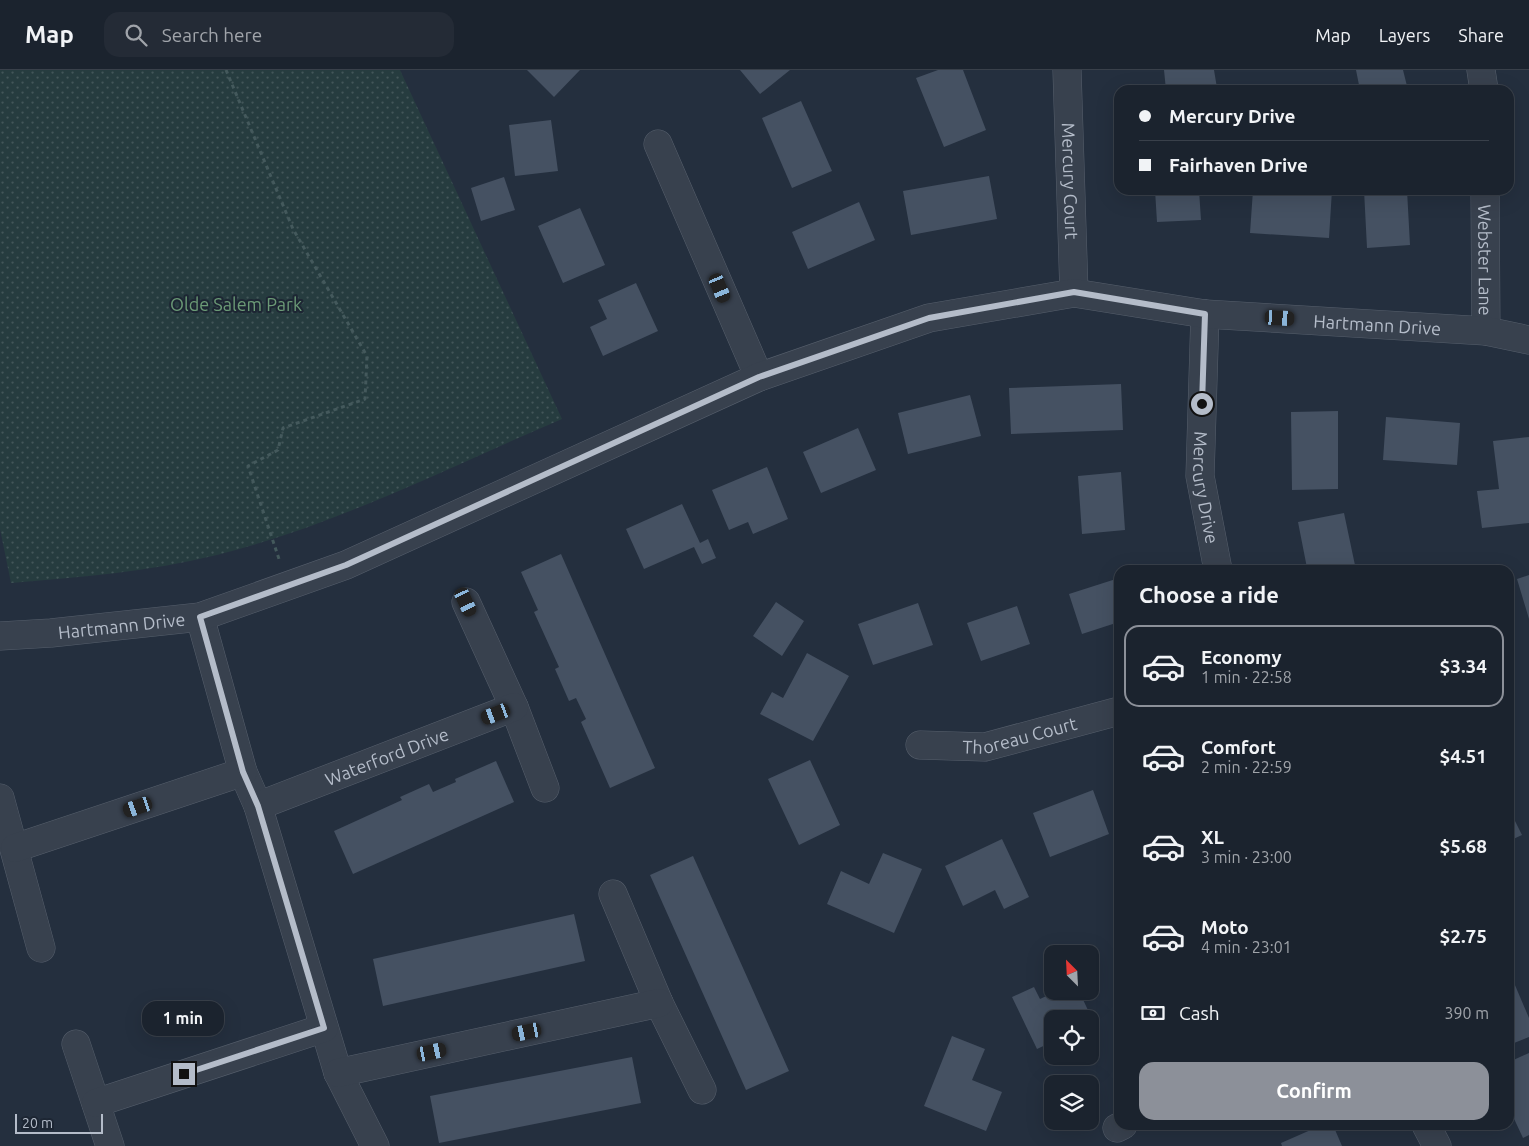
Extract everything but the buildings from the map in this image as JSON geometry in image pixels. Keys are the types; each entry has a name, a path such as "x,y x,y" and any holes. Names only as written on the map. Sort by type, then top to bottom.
{"street":[{"name":"Mercury Court","path":"1067,70 1074,292"},
{"path":"1481,70 1483,85"},
{"path":"658,144 759,377"},
{"name":"Webster Lane","path":"1485,195 1486,331"},
{"name":"Hartmann Drive","path":"0,636 51,634 200,617 346,565 759,377 929,318 1074,292 1205,314 1486,331 1529,340"},
{"name":"Mercury Drive","path":"1205,314 1200,476 1217,565"},
{"path":"466,602 514,707 545,788"},
{"path":"200,617 243,772 258,806 338,1073 374,1146"},
{"name":"Waterford Drive","path":"258,806 514,707"},
{"name":"Thoreau Court","path":"920,745 985,747 1114,712"},
{"path":"15,848 243,772"},
{"path":"0,798 41,948"},
{"path":"613,894 659,1003 702,1090"},
{"path":"338,1073 659,1003"},
{"path":"96,1102 324,1028"},
{"path":"76,1044 110,1146"},
{"path":"1429,1130 1437,1146"}],"path":[{"path":"226,70 293,229 367,356 365,399 284,428 278,450 248,466 287,586"}],"green space":[{"name":"Olde Salem Park","path":"0,70 400,70 562,419 392,494 262,543 166,566 11,583 0,529"}],"route":[{"path":"184,1074 324,1028 258,806 243,772 200,617 346,565 759,377 929,318 1074,292 1205,314 1202,404"}]}
